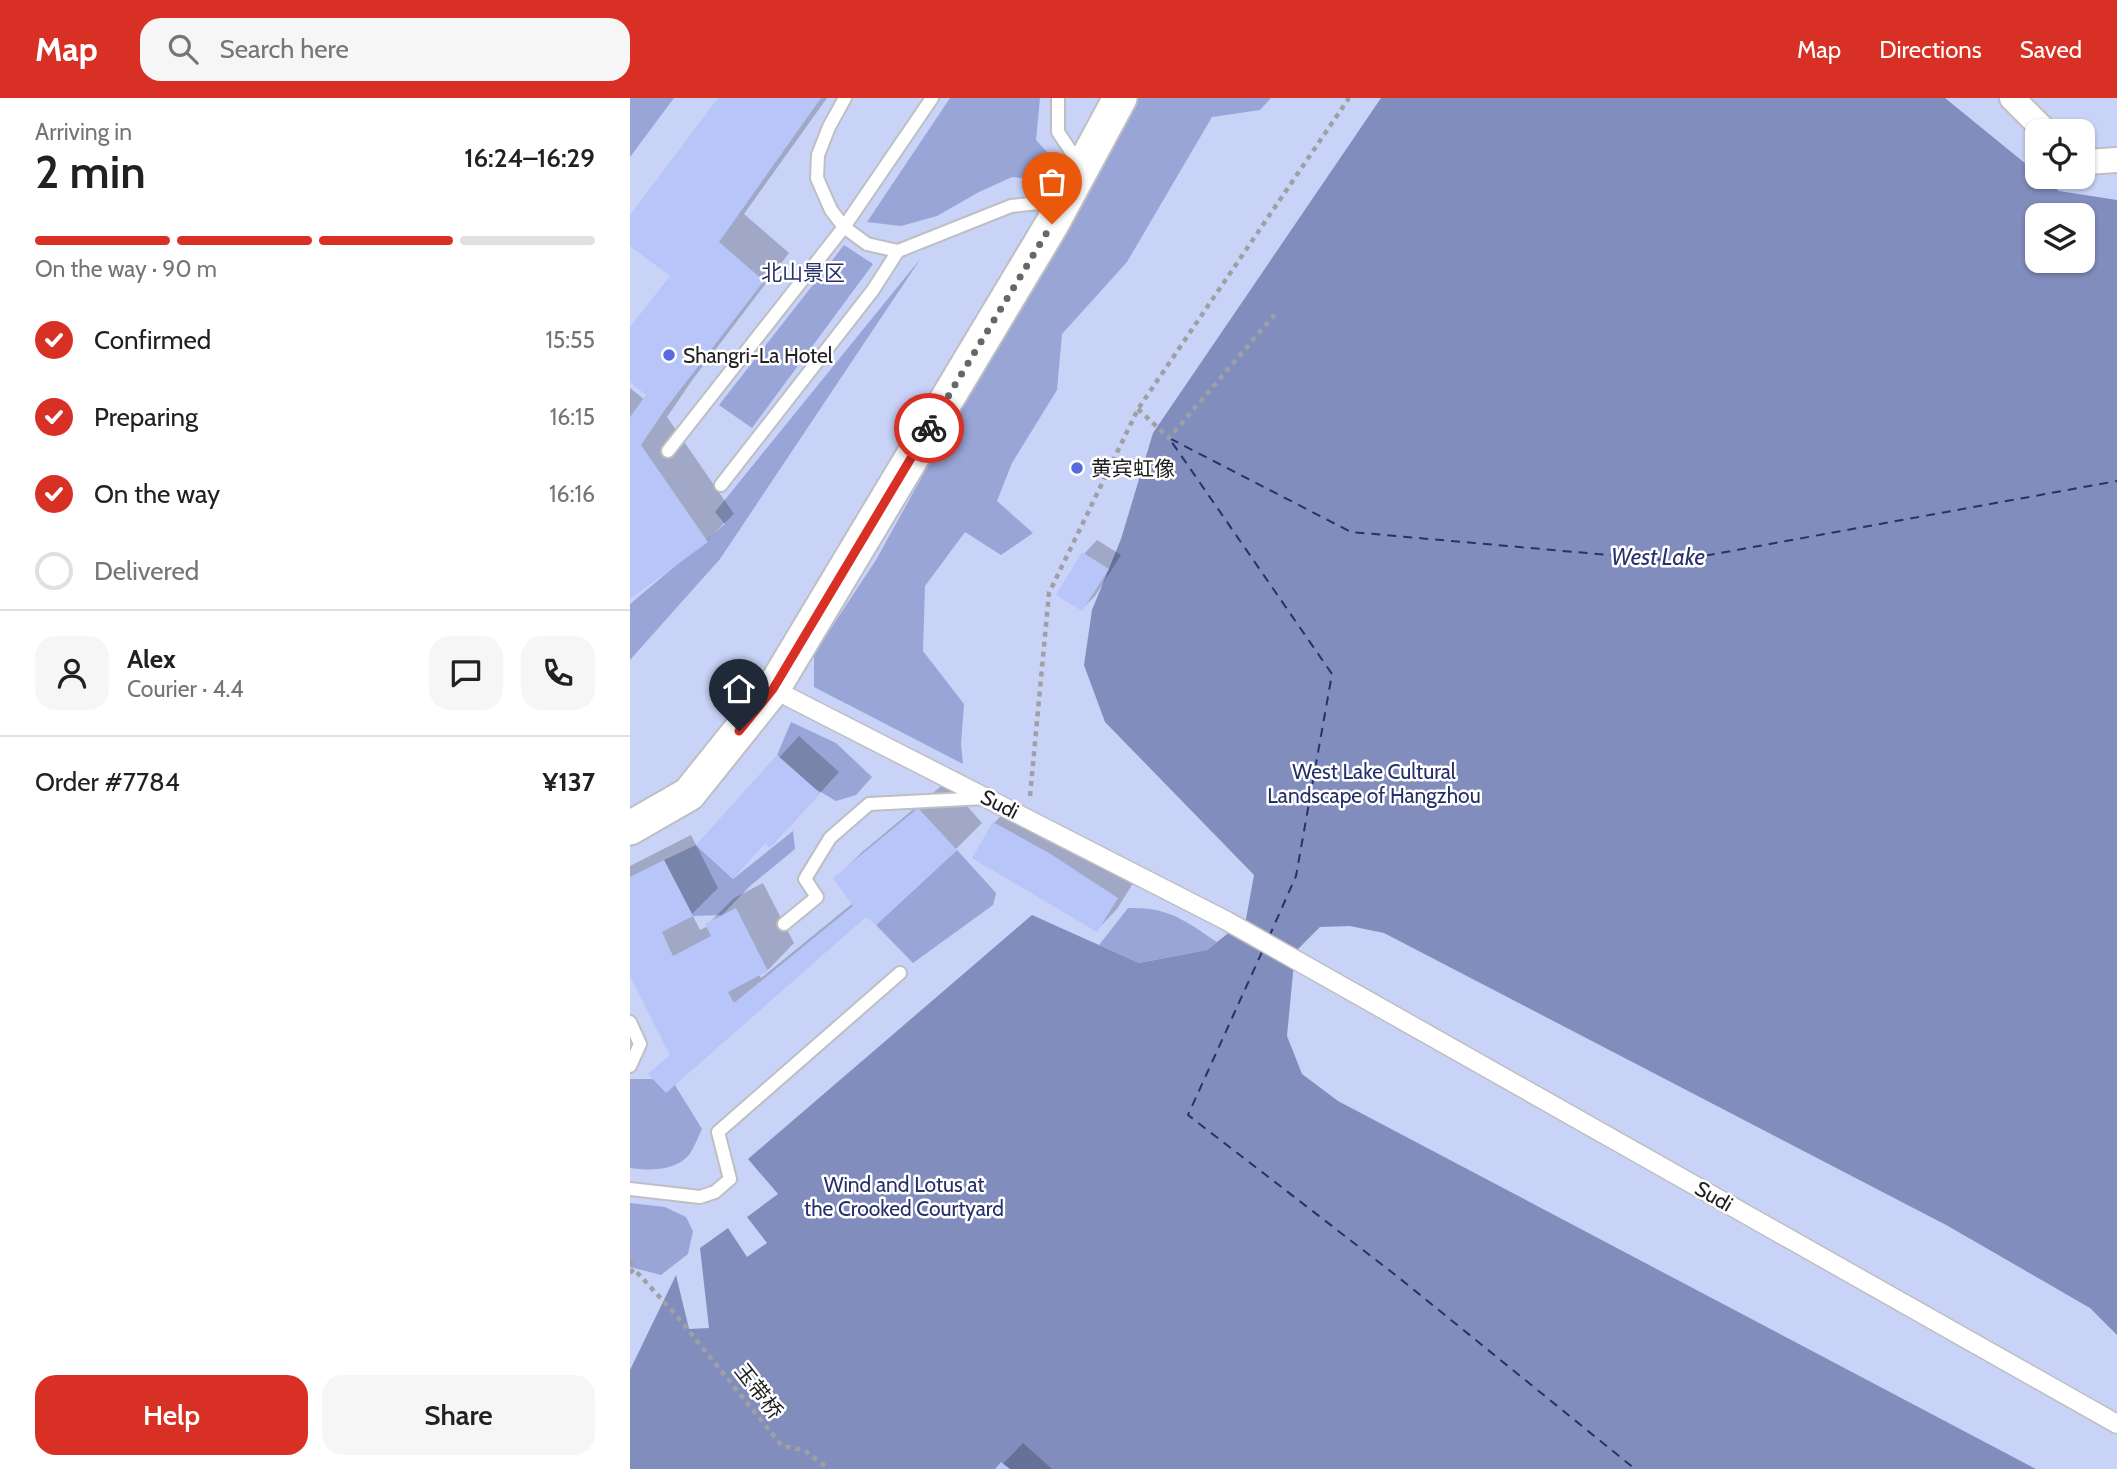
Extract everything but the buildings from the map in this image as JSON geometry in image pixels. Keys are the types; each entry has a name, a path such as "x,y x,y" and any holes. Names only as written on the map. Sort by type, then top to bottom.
{"main road":[{"path":"630,828 689,794 773,689 1062,206 1120,98"}],"street":[{"path":"2012,98 2033,119"},
{"path":"2095,161 2117,160"},
{"name":"Sudi","path":"773,689 1227,921 2111,1421"}],"lane":[{"path":"845,98 818,155 817,178 831,210 844,227 867,244 898,251 1010,206 1048,202 1062,206"},
{"path":"668,451 844,227 932,98"},
{"path":"1058,98 1058,132 1082,168"},
{"path":"721,485 873,290 898,251"},
{"path":"784,925 817,897 805,879 830,838 869,804 989,798"},
{"path":"630,1189 700,1197 715,1192 730,1179 718,1132 900,973"},
{"path":"630,1022 640,1044 630,1066"}],"path":[{"path":"1028,818 1049,593 1138,409 1349,98"},
{"path":"1138,409 1169,438 1277,312"},
{"name":"玉带桥","path":"630,1261 632,1271 676,1315 782,1446 804,1450 829,1469"}],"green space":[{"name":"West Lake","path":"630,98 2117,98 2117,1469 630,1469"}],"shaded area":[{"path":"630,98 674,98 630,157"},
{"path":"950,98 1040,98 1036,140 1060,166 1054,181 1012,177 937,216 901,226 867,222"},
{"path":"1131,98 1271,98 1260,110 1212,117 1127,262 1062,334 1057,390 1012,463 997,501 1033,533 1001,555 965,532 925,586 923,651 964,704 961,744 963,764 814,687 814,654 876,560"},
{"path":"844,245 873,264 752,428 719,405"},
{"path":"921,258 720,559 630,660 630,604 725,524 715,512"},
{"path":"791,722 836,743 872,777 856,795 836,801 814,788 777,755"},
{"path":"793,831 795,849 750,886 722,915 693,916 664,860 696,845 733,879"},
{"path":"957,850 996,893 993,905 913,963 876,925"},
{"path":"1128,908 1155,910 1176,916 1217,942 1207,950 1139,963 1099,945"},
{"path":"630,1079 673,1082 702,1129 689,1155 677,1164 661,1169 630,1168"},
{"path":"630,1203 665,1207 686,1217 693,1231 688,1254 661,1275 630,1267"}],"water":[{"name":"West Lake","path":"1381,98 1945,98 2025,163 2025,189 2057,189 2117,200 2117,1335 2090,1308 1948,1226 1384,933 1350,926 1320,927 1295,952 1287,1036 1302,1074 1338,1101 2036,1469 630,1469 630,1370 676,1275 689,1329 709,1328 700,1248 728,1228 747,1257 767,1243 747,1217 778,1194 748,1159 1032,915 1139,963 1207,950 1246,919 1254,875 1105,722 1084,665 1092,610 1121,539 1153,433"}],"ferry route":[{"path":"1269,937 1296,876 1332,674 1169,438 1351,532 1676,561 2117,481"},
{"path":"1262,952 1188,1115 1398,1277 1635,1469"}],"way so far":[{"path":"929,428 1052,224"}],"place":[{"name":"Shangri-La Hotel","path":"669,355"},
{"name":"黄宾虹像","path":"1077,468"}],"route":[{"path":"739,731 773,689 929,428"}],"park label":[{"name":"北山景区","path":"803,272"},
{"name":"West Lake Cultural Landscape of Hangzhou","path":"1374,783"},
{"name":"Wind and Lotus at the Crooked Courtyard","path":"904,1196"}]}
